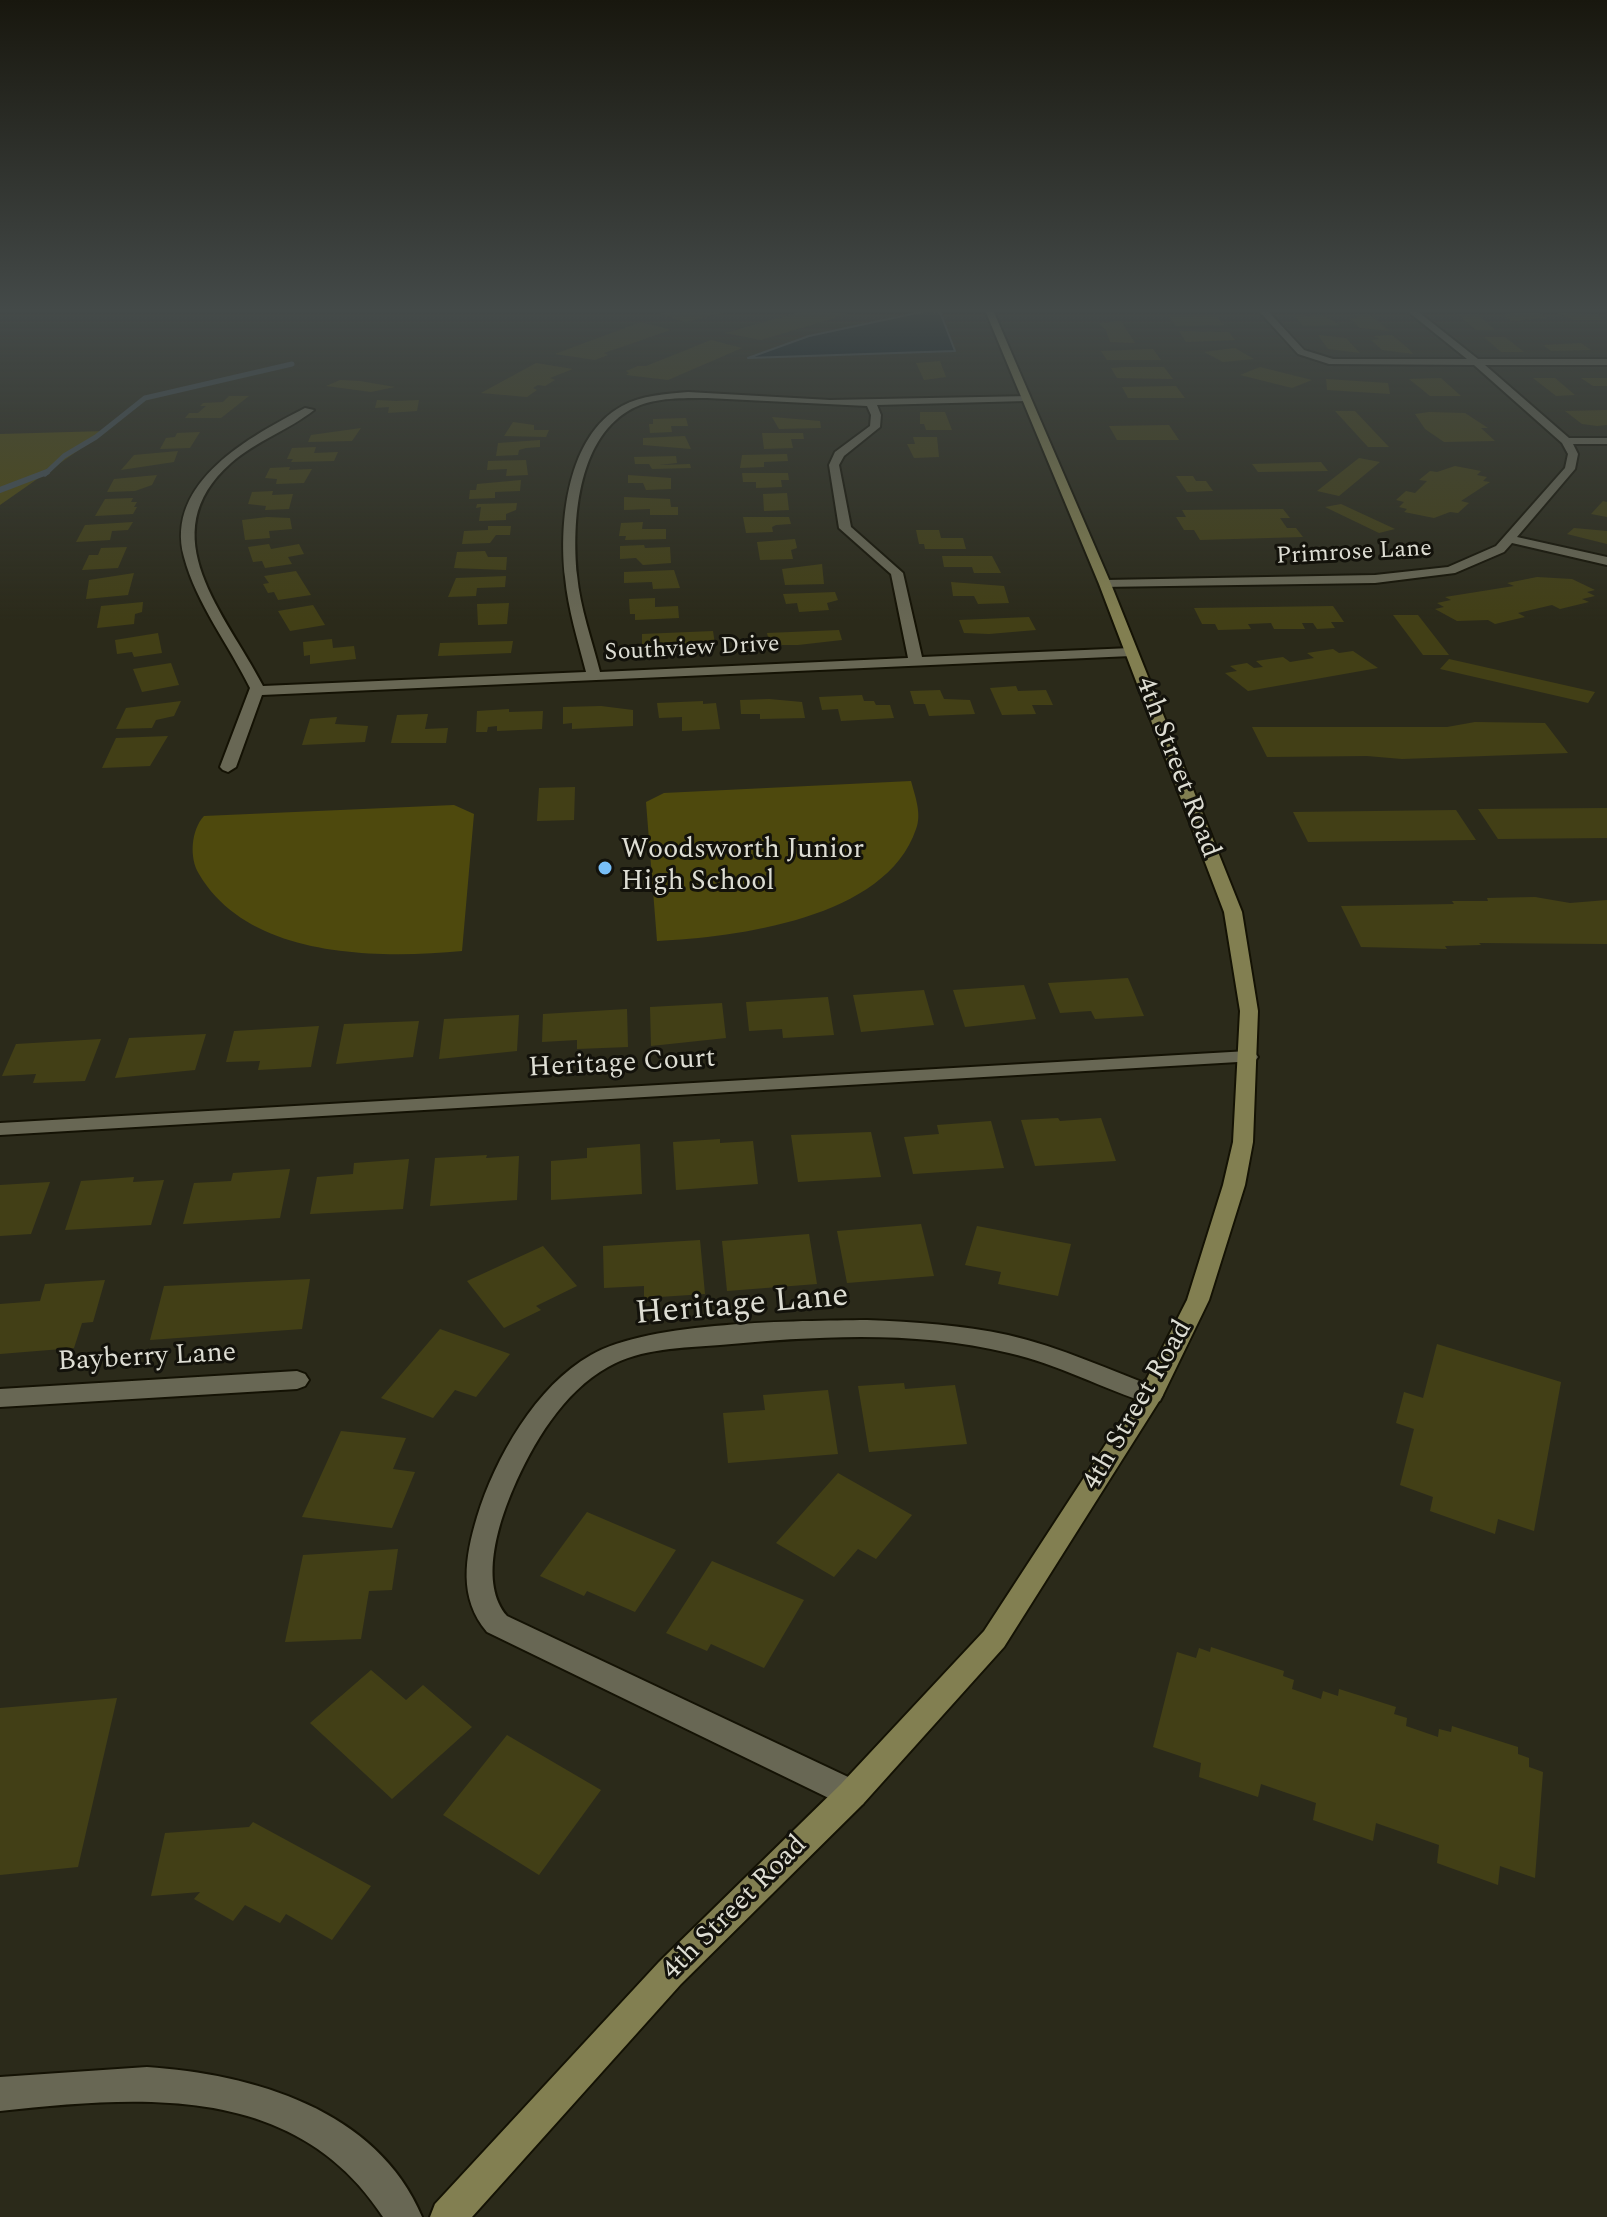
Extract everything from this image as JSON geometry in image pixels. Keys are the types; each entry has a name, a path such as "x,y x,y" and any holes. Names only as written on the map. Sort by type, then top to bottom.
{"street":[{"path":"228,767 256,691 244,657 217,615 186,546 188,518 201,493 222,466 246,445 303,413"},
{"path":"594,676 571,579 570,531 583,467 609,417 617,413"},
{"path":"875,413 875,427 835,459 844,522 852,537 888,562 897,573 916,662"},
{"name":"4th Street Road","path":"448,2217 670,1973 852,1794 994,1639 1151,1395 1198,1300 1234,1185 1243,1142 1249,1011 1233,912 1105,584 1033,413"},
{"path":"1535,413 1566,441 1607,441"},
{"name":"Primrose Lane","path":"1105,584 1409,577 1476,562 1495,553 1511,539 1572,466 1573,454 1566,441"},
{"path":"1511,539 1607,561"},
{"name":"Southview Drive","path":"256,691 1131,652"},
{"name":"Heritage Court","path":"0,1129 1248,1057"},
{"name":"Heritage Lane","path":"852,1794 497,1624 483,1606 481,1588 489,1516 513,1462 544,1414 578,1376 601,1360 617,1354 677,1341 835,1329 930,1332 1011,1345 1151,1395"},
{"name":"Bayberry Lane","path":"0,1398 297,1380"},
{"path":"0,2094 108,2082 152,2082 237,2095 289,2114 337,2143 371,2170 404,2217"}],"shaded area":[{"path":"106,431 0,505 0,434"},
{"path":"911,781 918,811 916,829 899,859 874,884 842,903 766,928 657,941 646,802 664,793"},
{"path":"454,805 474,814 462,951 354,952 317,947 281,937 249,923 221,902 199,874 194,860 194,836 204,816"}],"building":[{"path":"189,413 227,413 221,418 185,418"},
{"path":"920,413 946,413 952,430 926,430 924,424 920,424"},
{"path":"1337,413 1357,413 1389,447 1368,447"},
{"path":"1466,413 1488,428 1481,428 1495,441 1444,442 1425,429 1415,414"},
{"path":"1568,413 1607,413 1607,425 1582,424"},
{"path":"772,417 820,421 821,428 779,429"},
{"path":"686,418 688,426 671,426 672,432 650,433 649,424 653,424 653,419"},
{"path":"513,422 534,425 534,430 549,430 546,437 504,436"},
{"path":"1169,425 1179,440 1117,440 1109,426"},
{"path":"361,428 352,441 308,442 311,435"},
{"path":"200,432 190,448 160,449 166,438 175,437 177,433"},
{"path":"762,433 803,433 804,439 791,439 793,448 764,449"},
{"path":"685,436 691,449 643,445 643,438"},
{"path":"913,437 937,437 939,457 914,458 907,444 915,444"},
{"path":"540,440 540,447 519,450 518,455 496,456 498,443"},
{"path":"316,447 314,453 338,452 334,461 291,462 293,459 287,459 292,448"},
{"path":"178,451 174,462 121,470 134,455"},
{"path":"787,454 788,461 764,462 764,467 740,468 742,455"},
{"path":"676,456 677,463 659,465 690,464 691,468 652,469 649,464 635,464 634,457"},
{"path":"1359,458 1380,462 1339,496 1317,491"},
{"path":"526,460 528,475 506,476 507,469 487,470 488,461"},
{"path":"1321,462 1328,471 1258,472 1252,464"},
{"path":"1455,466 1481,471 1477,475 1487,477 1483,481 1490,482 1461,501 1469,503 1458,513 1450,512 1434,518 1404,512 1407,509 1399,507 1404,502 1396,500 1406,491 1415,493 1427,481 1419,480 1430,471"},
{"path":"290,467 289,470 312,469 304,483 276,484 277,479 265,478 270,468"},
{"path":"742,473 788,473 789,480 781,480 782,487 756,488 756,482 743,482"},
{"path":"157,475 152,485 135,491 107,492 114,479"},
{"path":"628,475 671,478 671,489 646,490 643,483 628,483"},
{"path":"1176,476 1193,476 1196,481 1206,481 1213,491 1187,492"},
{"path":"521,480 520,491 495,492 495,498 469,499 470,490 476,490 477,484"},
{"path":"273,491 272,495 293,494 289,509 265,510 266,506 248,504 252,492"},
{"path":"787,493 789,510 764,511 763,494"},
{"path":"624,497 670,499 671,507 678,507 678,515 650,515 650,509 624,510"},
{"path":"133,498 131,502 137,502 134,507 137,507 133,514 95,516 105,499"},
{"path":"1603,501 1607,502 1607,517 1591,514"},
{"path":"517,503 516,510 506,514 506,520 479,521 481,507 476,508 477,504"},
{"path":"1341,504 1395,529 1379,533 1325,507"},
{"path":"1283,509 1290,518 1280,518 1287,528 1296,528 1303,537 1200,540 1194,530 1184,530 1176,517 1186,517 1182,510"},
{"path":"743,517 789,517 791,524 776,525 772,527 773,532 746,533"},
{"path":"290,518 292,529 269,531 270,538 245,540 242,520"},
{"path":"133,522 128,530 112,531 110,540 76,542 85,525"},
{"path":"643,522 642,529 666,529 666,539 625,540 626,536 619,536 621,523"},
{"path":"488,526 511,526 510,535 496,535 490,543 462,544 464,531 488,530"},
{"path":"1574,528 1607,531 1607,544 1567,534"},
{"path":"916,530 939,530 941,538 963,538 966,549 925,549 924,544 919,544"},
{"path":"795,539 797,548 791,550 793,559 760,560 757,542"},
{"path":"269,544 271,549 299,544 304,554 288,557 292,564 265,568 262,561 253,562 248,547"},
{"path":"644,545 645,548 670,547 671,563 643,565 636,558 620,559 620,546"},
{"path":"127,547 118,568 82,570 89,555 98,555 101,548"},
{"path":"485,551 488,557 507,557 506,570 454,568 457,552"},
{"path":"942,556 992,556 1001,573 974,573 972,567 944,567"},
{"path":"822,564 824,584 785,585 782,569"},
{"path":"674,570 680,588 653,589 652,582 624,583 624,572"},
{"path":"296,571 311,595 278,600 274,592 268,593 263,584 269,583 264,576"},
{"path":"134,573 128,595 86,599 89,580"},
{"path":"506,576 505,587 477,588 476,596 448,597 456,578"},
{"path":"1537,577 1572,579 1595,590 1587,592 1595,596 1582,599 1589,602 1560,609 1552,605 1518,613 1525,617 1495,624 1488,620 1457,621 1435,609 1444,607 1437,603 1451,600 1445,597 1514,586 1507,583"},
{"path":"951,582 1004,586 1009,603 978,604 974,596 953,596"},
{"path":"835,592 838,600 827,603 829,610 799,612 797,603 786,604 783,594"},
{"path":"655,598 655,607 678,606 679,618 635,620 635,614 630,614 629,599"},
{"path":"143,602 142,612 135,614 134,624 97,628 101,606"},
{"path":"509,603 507,624 478,625 477,604"},
{"path":"313,605 325,625 290,631 278,611"},
{"path":"1333,606 1344,622 1331,622 1335,628 1317,629 1313,623 1302,623 1305,629 1274,629 1271,623 1248,624 1251,629 1218,630 1215,624 1202,624 1194,608"},
{"path":"1393,615 1418,615 1449,655 1423,655"},
{"path":"1029,617 1036,630 989,634 964,633 959,620"},
{"path":"839,630 842,640 798,645 770,645 767,633"},
{"path":"713,631 715,644 642,647 642,634"},
{"path":"158,633 162,653 134,657 132,652 117,654 115,640"},
{"path":"332,639 333,648 354,646 356,659 310,664 310,655 304,656 303,642"},
{"path":"513,641 511,653 438,656 440,643"},
{"path":"1333,649 1339,653 1353,651 1378,668 1248,691 1225,673 1237,671 1230,666 1247,663 1254,668 1263,667 1256,661 1283,657 1290,662 1314,658 1307,653"},
{"path":"1449,659 1595,692 1588,703 1440,669"},
{"path":"171,663 179,685 142,692 133,669"},
{"path":"1016,686 1018,691 1046,690 1053,705 1032,705 1036,714 1002,715 990,688"},
{"path":"940,690 944,699 970,700 975,714 929,716 925,704 914,704 910,691"},
{"path":"862,695 864,701 890,705 894,718 841,721 838,709 822,710 819,697"},
{"path":"740,700 802,702 805,718 760,719 760,714 741,714"},
{"path":"181,701 174,716 156,720 152,728 116,729 126,708"},
{"path":"703,701 703,704 716,703 720,729 682,731 682,717 659,718 657,703"},
{"path":"601,706 633,710 633,726 572,729 572,723 563,724 563,707"},
{"path":"509,709 509,712 543,711 542,729 497,731 497,726 488,727 487,732 476,732 477,711"},
{"path":"428,714 425,729 448,728 446,743 391,743 397,715"},
{"path":"337,717 335,724 368,726 365,742 302,745 310,719"},
{"path":"1475,722 1545,723 1568,753 1402,759 1367,756 1267,757 1252,727 1447,727"},
{"path":"168,736 150,766 102,768 116,738"},
{"path":"575,787 574,820 537,821 539,788"},
{"path":"1607,808 1607,838 1498,839 1478,809"},
{"path":"1456,810 1476,840 1308,842 1293,812"},
{"path":"1535,897 1570,903 1607,900 1607,944 1479,943 1481,945 1445,946 1447,949 1361,947 1341,906 1454,904 1452,901"},
{"path":"1128,978 1144,1016 1095,1019 1091,1011 1060,1013 1048,983"},
{"path":"1024,985 1036,1019 965,1027 953,990"},
{"path":"924,990 934,1025 861,1032 853,995"},
{"path":"828,997 834,1035 783,1038 782,1029 749,1031 746,1002"},
{"path":"722,1003 726,1038 651,1046 650,1007"},
{"path":"627,1009 628,1047 577,1049 577,1040 542,1042 543,1014"},
{"path":"519,1015 517,1051 439,1059 444,1019"},
{"path":"419,1021 413,1057 336,1064 344,1024"},
{"path":"319,1026 311,1067 258,1070 260,1061 226,1062 234,1031"},
{"path":"206,1034 195,1070 115,1078 129,1038"},
{"path":"101,1039 85,1081 33,1083 36,1074 2,1076 16,1044"},
{"path":"1058,1118 1060,1121 1101,1118 1116,1161 1035,1166 1021,1120"},
{"path":"991,1121 1004,1168 913,1174 904,1137 939,1134 937,1125"},
{"path":"871,1132 881,1177 798,1182 791,1135"},
{"path":"720,1139 720,1143 753,1141 758,1184 676,1190 673,1142"},
{"path":"640,1144 642,1194 551,1200 551,1161 587,1158 587,1148"},
{"path":"487,1155 486,1158 519,1156 517,1200 430,1206 435,1158"},
{"path":"409,1159 403,1209 310,1214 317,1177 353,1174 354,1163"},
{"path":"290,1169 280,1218 183,1224 194,1183 231,1181 233,1173"},
{"path":"134,1177 133,1182 164,1180 151,1225 65,1230 81,1181"},
{"path":"50,1182 31,1234 0,1236 0,1185"},
{"path":"921,1224 934,1276 847,1283 837,1231"},
{"path":"977,1226 1071,1244 1058,1296 998,1284 1001,1272 965,1265"},
{"path":"809,1234 817,1284 727,1291 722,1241"},
{"path":"700,1240 705,1294 644,1298 644,1286 604,1288 603,1246"},
{"path":"543,1246 577,1286 536,1306 541,1310 504,1328 467,1281"},
{"path":"310,1279 302,1329 150,1340 164,1286"},
{"path":"105,1280 93,1322 82,1323 74,1348 0,1354 0,1304 40,1301 45,1284"},
{"path":"440,1329 510,1354 476,1397 455,1390 433,1418 381,1398"},
{"path":"1437,1344 1561,1382 1534,1531 1498,1519 1495,1534 1430,1511 1433,1497 1400,1485 1414,1429 1396,1423 1404,1392 1423,1398"},
{"path":"904,1383 905,1389 955,1385 967,1444 869,1452 858,1386"},
{"path":"828,1390 838,1454 728,1463 723,1413 765,1410 763,1395"},
{"path":"341,1431 406,1438 393,1469 415,1472 392,1528 302,1517"},
{"path":"838,1473 912,1515 876,1559 858,1549 834,1577 776,1543"},
{"path":"587,1512 676,1550 635,1612 587,1591 584,1596 540,1576"},
{"path":"398,1549 392,1590 369,1591 361,1639 285,1642 303,1555"},
{"path":"712,1561 804,1600 764,1668 711,1644 707,1651 666,1633"},
{"path":"1211,1647 1284,1671 1283,1676 1294,1680 1292,1689 1321,1699 1323,1691 1338,1696 1339,1689 1396,1707 1394,1714 1407,1718 1406,1726 1438,1737 1439,1729 1451,1732 1452,1726 1518,1747 1518,1754 1529,1758 1529,1767 1543,1772 1535,1878 1500,1866 1498,1885 1437,1863 1439,1845 1376,1823 1373,1841 1313,1820 1316,1803 1261,1784 1258,1797 1199,1777 1201,1763 1153,1747 1177,1652 1196,1658 1199,1648 1210,1652"},
{"path":"371,1670 406,1700 423,1685 472,1727 392,1799 310,1723"},
{"path":"117,1698 78,1867 0,1875 0,1708"},
{"path":"507,1735 601,1790 539,1875 443,1815"},
{"path":"253,1822 371,1886 332,1940 286,1914 280,1923 245,1905 233,1921 194,1899 200,1892 151,1896 165,1833 249,1827"}],"waterway":[{"path":"45,474 64,456 96,437 126,413"},
{"path":"0,490 47,472"}],"place":[{"name":"Woodsworth Junior High School","path":"605,868"}]}
